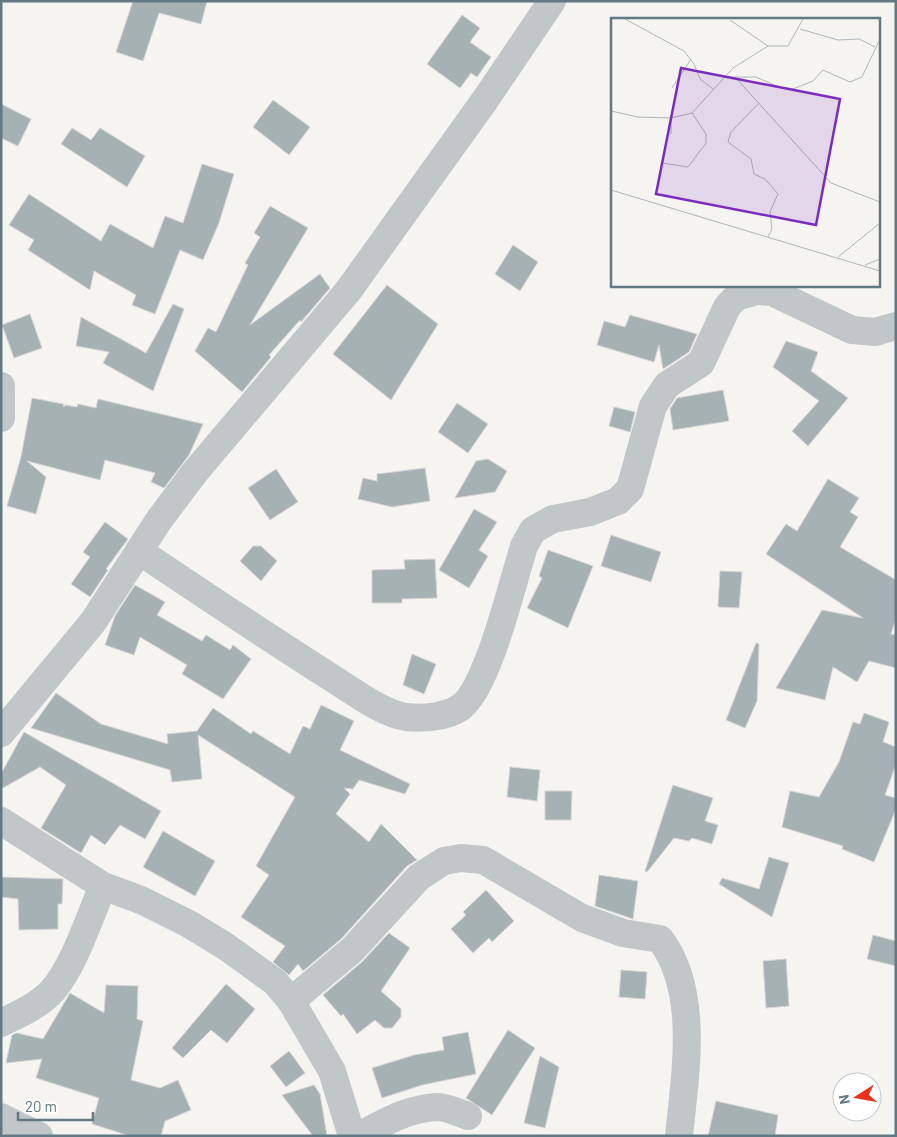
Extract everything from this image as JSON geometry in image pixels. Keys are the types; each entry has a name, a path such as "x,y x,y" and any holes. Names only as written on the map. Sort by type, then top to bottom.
{"street":[{"path":"1,733 93,622 159,520 195,472 348,291 485,100 552,1"},
{"path":"139,551 284,648 372,703 405,717 444,715 462,707 477,686 491,652 524,546 533,530 553,519 590,512 618,501 630,488 654,406 660,393 667,385 701,363 726,307 736,298 756,291 772,292 852,330 875,332 896,326"},
{"path":"1,386 1,418"},
{"path":"1,821 104,886 141,900 190,924 225,946 274,982 292,1001 332,1071 352,1136"},
{"path":"292,1001 352,950 419,877 444,861 461,858 483,860 582,918 623,933 660,939 671,954 679,976 688,1041 679,1136"},
{"path":"1,1023 28,1009 52,991 64,974 104,886"},
{"path":"359,1136 383,1122 414,1111 439,1107 468,1116"},
{"path":"1,1117 39,1136"}],"building":[{"path":"133,1 207,1 201,24 159,13 143,61 116,52"},
{"path":"462,15 480,28 470,42 491,57 477,77 471,73 460,88 427,64"},
{"path":"273,100 310,127 289,155 253,127"},
{"path":"1,104 31,119 18,146 1,138"},
{"path":"72,128 91,140 100,128 145,156 127,187 61,144"},
{"path":"202,164 234,174 219,223 203,260 180,250 155,314 132,305 136,295 94,271 90,290 28,250 34,240 9,225 29,194 101,241 110,224 153,248 165,216 183,223"},
{"path":"270,206 308,228 250,325 320,274 330,288 269,355 271,357 242,392 195,351 208,328 216,332 248,265 245,263 260,237 254,233"},
{"path":"513,245 538,262 520,291 495,274"},
{"path":"387,285 438,324 391,400 333,354"},
{"path":"173,304 184,309 153,391 103,363 109,352 76,346 81,317 146,353"},
{"path":"30,314 42,348 14,358 2,325"},
{"path":"630,315 697,334 689,352 663,369 659,345 654,362 597,345 604,321 625,327"},
{"path":"786,341 818,352 811,371 848,398 808,446 792,431 819,401 773,367"},
{"path":"723,390 729,421 673,430 670,409 677,398"},
{"path":"32,398 63,404 64,407 65,405 77,407 78,404 96,408 98,399 203,424 189,455 164,488 151,482 155,473 105,460 100,480 27,461 46,477 36,514 7,506 21,457"},
{"path":"457,403 488,424 468,453 438,432"},
{"path":"614,407 635,412 630,432 609,426"},
{"path":"488,459 507,471 495,492 455,498 476,461"},
{"path":"425,468 430,501 392,507 358,499 363,478 377,481 377,474"},
{"path":"276,469 298,502 270,520 248,488"},
{"path":"828,479 859,498 850,512 858,517 840,547 896,580 896,618 891,634 896,635 896,668 869,661 857,682 833,667 825,700 776,688 822,610 863,618 766,554 786,524 797,531"},
{"path":"474,509 497,522 479,550 488,556 469,588 439,570"},
{"path":"105,522 128,539 106,569 108,570 90,597 71,584 90,557 83,552"},
{"path":"611,535 661,552 651,582 601,566"},
{"path":"253,546 261,546 277,561 261,581 240,561"},
{"path":"548,550 593,566 568,628 527,608 542,578 539,576"},
{"path":"435,559 437,598 402,599 402,603 372,603 372,570 405,569 404,560"},
{"path":"720,571 742,572 739,608 718,607"},
{"path":"135,585 165,602 157,615 202,641 206,635 230,650 233,645 251,659 223,699 182,674 187,665 140,637 134,655 105,645 115,616"},
{"path":"756,643 759,644 757,701 745,728 726,720"},
{"path":"412,654 436,664 424,694 403,685"},
{"path":"56,693 101,724 168,744 167,734 197,731 213,708 251,734 253,731 290,754 303,726 310,729 321,705 354,721 340,750 410,784 405,794 359,780 353,789 344,788 350,794 336,814 369,842 381,824 417,860 407,866 341,939 303,971 298,964 289,975 273,962 285,946 241,917 269,875 256,866 295,797 198,735 202,779 172,782 170,770 31,728"},
{"path":"864,713 889,722 883,742 896,747 896,764 885,795 896,798 896,809 874,862 842,849 843,846 782,827 790,791 819,797 839,762 853,722 860,724"},
{"path":"24,732 161,811 145,839 120,825 105,845 91,835 81,853 41,828 66,785 40,767 1,789 1,774"},
{"path":"510,767 540,770 537,801 507,797"},
{"path":"673,785 713,798 705,821 718,825 712,844 692,838 689,841 674,838 647,872 645,871"},
{"path":"545,791 572,791 571,820 545,820"},
{"path":"163,831 215,861 195,896 143,867"},
{"path":"769,857 789,863 772,917 719,884 722,878 759,889"},
{"path":"599,875 638,881 633,919 595,906"},
{"path":"1,877 63,879 62,904 58,904 58,929 19,930 18,899 1,897"},
{"path":"486,890 514,921 492,942 489,938 473,953 451,929 466,915 463,912"},
{"path":"389,933 410,948 381,991 401,1009 401,1017 392,1028 384,1028 375,1020 357,1034 343,1014 341,1016 323,995 362,962"},
{"path":"873,935 896,941 896,966 867,959"},
{"path":"786,959 789,1006 766,1008 763,961"},
{"path":"621,970 647,972 645,999 619,997"},
{"path":"226,984 255,1009 227,1043 211,1030 183,1058 172,1048"},
{"path":"106,985 138,986 137,1019 143,1021 131,1080 160,1088 178,1080 191,1110 165,1121 161,1136 130,1136 92,1124 99,1098 36,1078 42,1059 6,1063 12,1035 17,1033 43,1039 70,993 104,1013"},
{"path":"508,1030 535,1048 492,1115 466,1098"},
{"path":"468,1032 476,1074 422,1085 382,1098 372,1068 414,1055 444,1050 442,1037"},
{"path":"289,1051 305,1073 286,1087 270,1066"},
{"path":"540,1056 559,1067 545,1128 524,1123"},
{"path":"314,1085 320,1094 327,1136 313,1136 282,1095"},
{"path":"716,1101 778,1115 775,1136 708,1136"}]}
